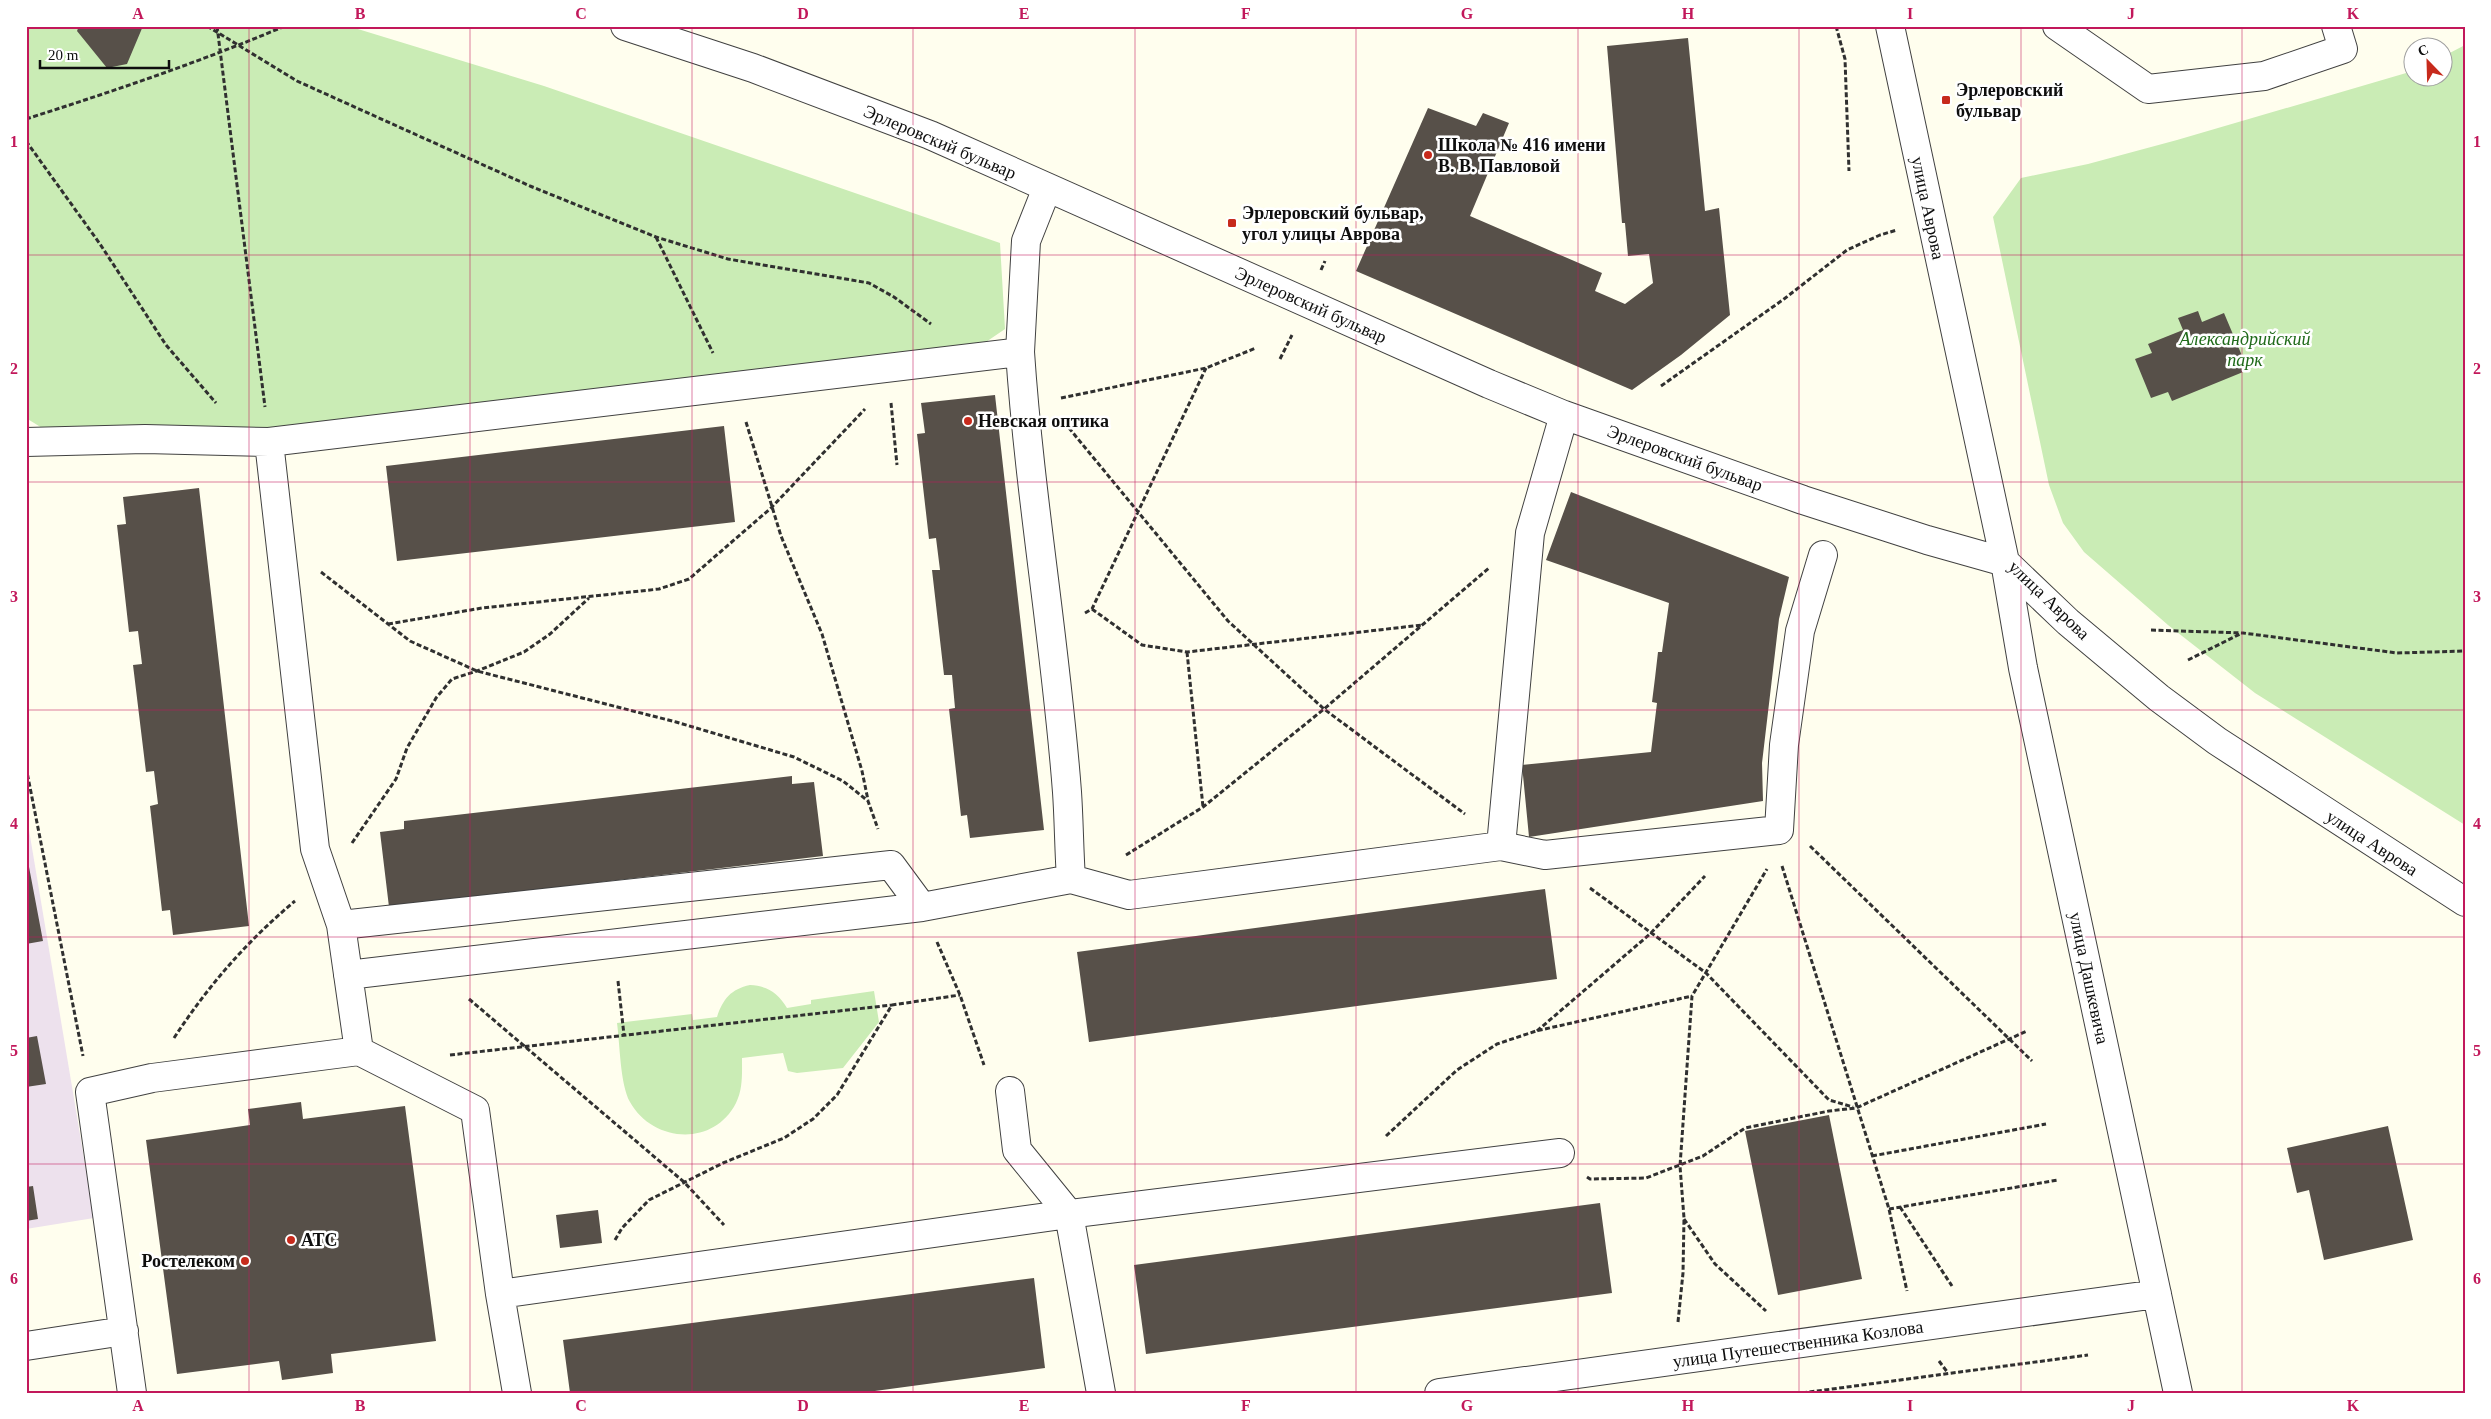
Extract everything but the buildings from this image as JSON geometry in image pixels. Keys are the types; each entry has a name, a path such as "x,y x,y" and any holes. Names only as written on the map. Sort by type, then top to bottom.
{"street":[{"name":"Эрлеровский бульвар","path":"624,26 753,68 930,135 1489,384 1564,415 1803,500 1927,540 2005,562"},
{"name":"улица Аврова","path":"1890,26 2005,562 2068,622 2195,725 2299,796 2465,902"},
{"path":"2057,26 2148,89 2264,76 2343,49 2336,26"},
{"path":"1047,188 1026,241 1020,352 1036,402 1051,633 1067,793 1070,879"},
{"path":"26,442 145,439 269,442 1020,352"},
{"path":"1500,846 1530,534 1564,415"},
{"path":"269,442 315,849 342,925 359,1051"},
{"path":"348,975 922,907 1070,879 1129,894 1500,846 1545,855 1745,833 1778,841 1784,746 1800,631 1823,555"},
{"name":"улица Дашкевича","path":"2005,562 2022,668 2178,1393"},
{"path":"342,925 891,865 922,907"},
{"path":"132,1393 90,1092 152,1078 359,1051 475,1110 500,1294 517,1393"},
{"path":"1010,1091 1017,1150 1069,1214 1101,1393"},
{"path":"500,1294 1069,1214 1560,1154"},
{"name":"улица Путешественника Козлова","path":"1439,1393 2157,1294"},
{"path":"26,1346 124,1331"}],"path":[{"path":"207,26 297,81 530,186 656,236 728,259 870,283 894,297 938,329 964,359"},
{"path":"217,26 269,442"},
{"path":"26,119 148,80 239,46 285,26"},
{"path":"1836,26 1845,59 1849,171"},
{"path":"26,141 100,244 166,345 220,407"},
{"path":"1660,386 1784,300 1847,250 1880,235 1902,229"},
{"path":"656,236 746,420 771,508 822,634 862,771 868,801 891,865"},
{"path":"1036,402 1206,368 1256,348"},
{"path":"888,368 897,465"},
{"path":"1051,633 1092,609 1206,368"},
{"path":"1036,402 1138,512 1228,621 1324,709 1469,817 1500,846"},
{"path":"388,624 482,608 659,589 689,579 771,508 865,409"},
{"path":"1124,856 1203,807 1324,709 1530,534"},
{"path":"280,541 410,641 478,671 676,722 794,757 844,781 868,801"},
{"path":"152,1078 196,1004 258,932 324,876 356,839 396,779 407,748 436,698 452,679 478,671 524,652 550,634 589,598"},
{"path":"1092,609 1142,645 1187,652 1422,625"},
{"path":"2151,630 2243,633 2397,653 2465,651"},
{"path":"2188,660 2243,633"},
{"path":"1187,652 1203,807"},
{"path":"26,767 90,1092"},
{"path":"1536,1031 1650,934 1745,833"},
{"path":"1678,1328 1683,1273 1684,1218 1680,1166 1692,996 1778,841"},
{"path":"1778,841 1814,849 2032,1061"},
{"path":"1778,841 1856,1108 1889,1209 1907,1292"},
{"path":"1545,855 1650,934 1706,973 1829,1100 1856,1108"},
{"path":"922,907 960,995 992,1087 1010,1091"},
{"path":"613,944 624,1035"},
{"path":"431,966 684,1182 754,1258"},
{"path":"448,1055 892,1005 960,995"},
{"path":"1380,1142 1457,1070 1475,1056 1497,1044 1536,1031 1692,996"},
{"path":"589,1282 622,1228 648,1200 784,1138 813,1119 838,1095 892,1005"},
{"path":"1560,1154 1590,1179 1646,1178 1703,1156 1745,1128 1829,1111 1856,1108 2027,1031"},
{"path":"1872,1156 2046,1124"},
{"path":"1889,1209 2058,1180"},
{"path":"1900,1207 1974,1319"},
{"path":"1684,1218 1715,1264 1736,1285 1804,1344"},
{"path":"1802,1393 2088,1355"}],"shaded area":[{"path":"26,812 94,1218 26,1229"}],"green space":[{"path":"26,26 348,26 544,86 1000,243 1005,329 983,344 291,427 47,431 26,418"},
{"name":"Александрийский парк","path":"2465,45 2465,825 2255,693 2168,625 2084,552 2063,523 2049,485 1993,217 2021,178 2088,164 2177,140 2404,74 2404,88 2454,88 2454,51"},
{"path":"750,985 772,991 787,1008 811,1004 811,1000 874,991 879,1022 843,1068 797,1073 788,1071 783,1053 742,1058 740,1092 736,1103 726,1118 713,1127 698,1133 667,1132 653,1125 640,1115 630,1102 627,1094 622,1075 617,1023 692,1014 693,1020 717,1017 725,1000 733,992"}],"place":[{"name":"Эрлеровский бульвар","path":"1946,100"},
{"name":"Школа № 416 имени В. В. Павловой","path":"1428,155"},
{"name":"Эрлеровский бульвар, угол улицы Аврова","path":"1232,223"},
{"name":"Невская оптика","path":"968,421"},
{"name":"АТС","path":"291,1240"},
{"name":"Ростелеком","path":"245,1261"}]}
